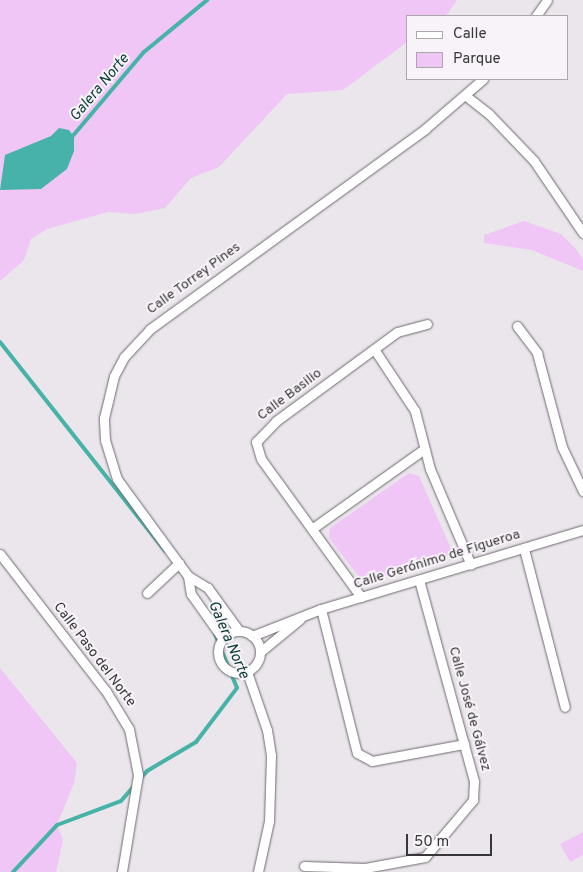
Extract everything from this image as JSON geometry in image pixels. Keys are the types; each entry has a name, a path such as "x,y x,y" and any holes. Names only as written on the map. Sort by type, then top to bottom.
{"street":[{"path":"537,15 547,0"},
{"name":"Calle Torrey Pines","path":"223,639 191,594 188,576 130,500 109,460 105,440 106,403 124,357 150,329 466,96 482,80"},
{"path":"466,96 489,114 534,161 583,233"},
{"name":"Calle Basilio","path":"362,597 261,459 256,442 276,421 397,332 427,324"},
{"path":"517,326 537,353 562,446 583,491"},
{"path":"374,349 415,411 424,449 471,565"},
{"path":"313,528 424,449"},
{"name":"Calle Gerónimo de Figueroa","path":"260,652 300,619 321,609 583,530"},
{"path":"524,548 565,707"},
{"name":"Calle Paso del Norte","path":"0,554 106,691 129,729 138,775 122,872"},
{"path":"147,593 179,563"},
{"name":"Calle Torrey Pines","path":"188,576 203,584 239,631"},
{"name":"Calle José de Gálvez","path":"304,866 365,868 415,860 433,852 473,800 474,781 419,580"},
{"path":"321,609 357,753 372,761 464,744"},
{"name":"Calle Gerónimo de Figueroa","path":"252,636 278,623 300,619"},
{"path":"239,631 252,636 260,652 256,664 247,672 234,673 222,665 218,652 223,639 239,631"},
{"path":"247,672 271,755 270,821 258,872"}],"green space":[{"path":"0,0 457,0 447,15 406,15 406,43 343,90 287,94 219,167 191,178 165,208 135,214 108,212 47,229 31,239 24,260 0,281"},
{"path":"524,221 561,234 577,250 583,260 583,271 532,250 484,243 484,235"},
{"path":"409,473 419,476 452,551 446,559 427,566 368,581 360,578 329,538 330,528"},
{"path":"0,668 77,763 74,783 57,825 63,840 56,872 0,872"},
{"path":"583,832 583,855 570,862 560,844"}],"shaded area":[{"path":"59,128 69,130 74,137 74,151 67,169 41,189 0,190 5,155 51,136"}],"waterway":[{"name":"Galera Norte","path":"71,138 144,52 207,0"},
{"name":"Galera Norte","path":"0,342 165,551"},
{"name":"Galera Norte","path":"139,780 147,771 196,742 237,688 215,634"},
{"name":"Galera Norte","path":"13,872 57,825 121,801 134,786"}]}
